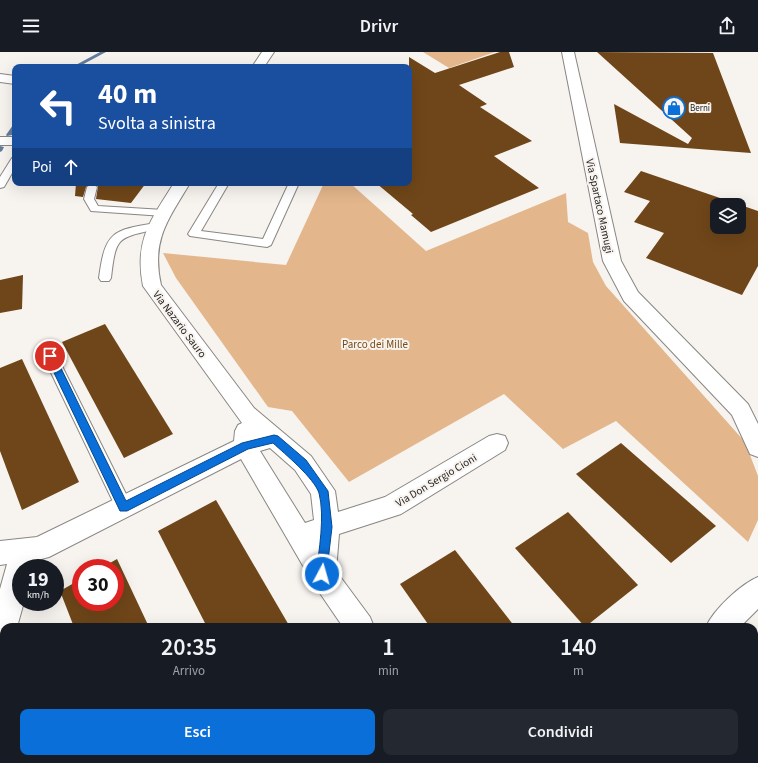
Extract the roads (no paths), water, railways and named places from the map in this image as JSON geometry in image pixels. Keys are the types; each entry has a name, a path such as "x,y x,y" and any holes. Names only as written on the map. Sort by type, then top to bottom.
{"street":[{"path":"260,64 268,52"},
{"name":"Via Spartaco Mamugi","path":"568,52 612,262 631,296 749,413 758,447"},
{"path":"0,78 12,80"},
{"path":"0,142 12,142"},
{"name":"Via Nazario Sauro","path":"180,186 152,234 147,256 147,270 152,286 246,414 302,463 323,491 327,527 322,574"},
{"path":"246,414 246,446 322,574 357,623"},
{"path":"3,623 12,552 40,549 246,446 274,438"},
{"name":"Via Don Sergio Cioni","path":"299,537 392,506 497,443"},
{"path":"724,623 758,590"}],"lane":[{"path":"0,185 12,165"},
{"path":"222,186 194,234 267,243 293,186"},
{"path":"92,187 89,199 95,209 160,220"},
{"path":"105,278 107,254 113,238 126,231 160,220"},
{"path":"50,356 124,507"}],"waterway":[{"path":"80,64 104,52"},
{"path":"9,135 12,130"}],"place":[{"name":"Berni","path":"674,108"}],"park label":[{"name":"Parco dei Mille","path":"375,344"}]}
